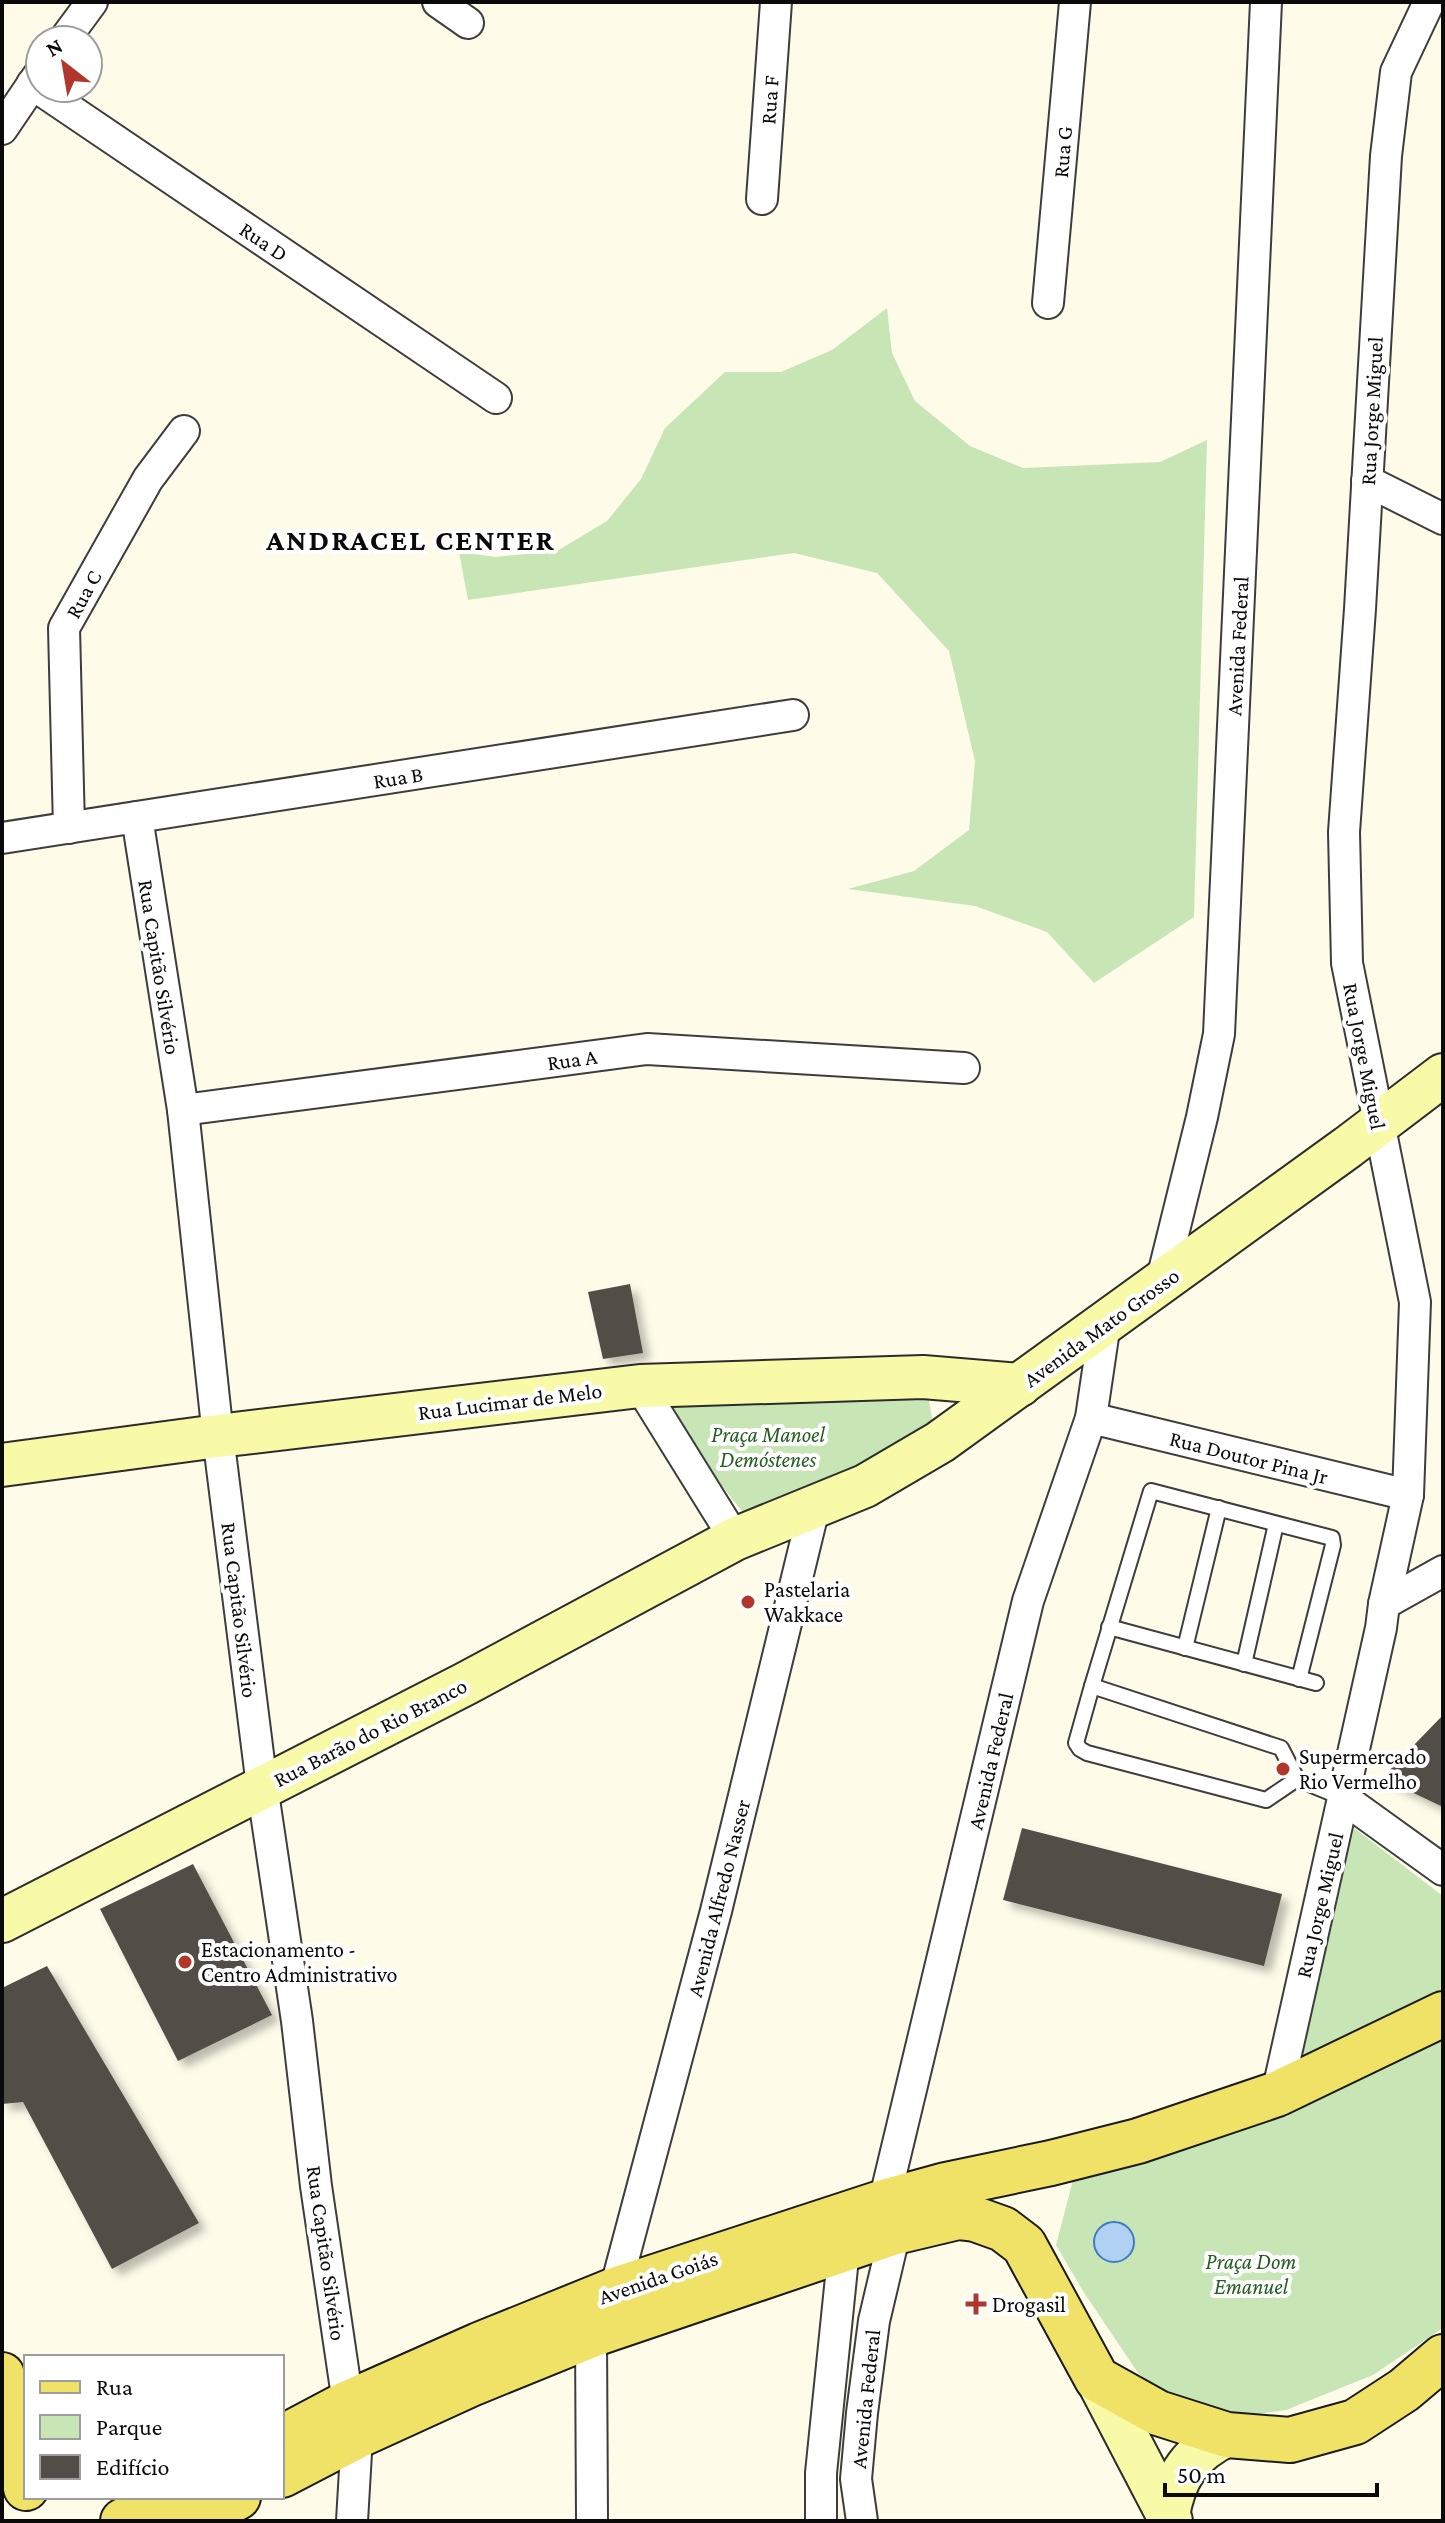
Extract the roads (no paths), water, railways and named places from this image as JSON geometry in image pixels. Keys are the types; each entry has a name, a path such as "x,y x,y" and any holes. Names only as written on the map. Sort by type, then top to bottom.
{"main road":[{"name":"Avenida Mato Grosso","path":"735,1539 865,1486 940,1442 1443,1075"},
{"name":"Rua Lucimar de Melo","path":"2,1465 640,1386 923,1377 1020,1385"},
{"name":"Rua Barão do Rio Branco","path":"2,1921 465,1684 735,1539"},
{"path":"1169,2518 1024,2245 1030,2204 1038,2182 1051,2163 1138,2141 1277,2094 1443,2014"},
{"name":"Avenida Goiás","path":"284,2437 473,2383 591,2335 844,2248 889,2217 946,2185 1051,2163"},
{"name":"Avenida Goiás","path":"284,2473 353,2420 479,2345 615,2290 889,2217 975,2219 1003,2229 1024,2245"},
{"path":"1097,2379 1158,2413 1227,2435 1290,2440 1355,2422 1404,2390 1443,2357"},
{"path":"2,2375 24,2472"},
{"path":"1169,2518 1170,2499 1182,2470 1209,2443 1227,2435"},
{"path":"28,2499 33,2521"},
{"path":"105,2499 145,2509"},
{"path":"193,2521 234,2499"}],"street":[{"path":"76,24 92,2"},
{"path":"438,2 468,23"},
{"name":"Rua F","path":"762,199 776,2"},
{"name":"Rua G","path":"1048,303 1075,2"},
{"name":"Avenida Federal","path":"1161,1283 1219,1034 1266,2"},
{"name":"Rua Jorge Miguel","path":"1277,2094 1408,1495 1415,1302 1347,963 1344,832 1386,156 1396,72 1433,9"},
{"path":"2,129 24,96"},
{"name":"Rua D","path":"73,104 496,398"},
{"name":"Rua C","path":"69,828 64,628 148,479 184,431"},
{"path":"1367,481 1443,519"},
{"name":"Rua B","path":"2,838 793,715"},
{"name":"Rua Capitão Silvério","path":"137,817 183,1110 218,1436 262,1786 297,2021 316,2186 353,2420 352,2521"},
{"name":"Rua A","path":"183,1110 647,1049 964,1068"},
{"name":"Avenida Federal","path":"862,2521 856,2479 889,2217 1028,1601 1091,1418 1105,1323"},
{"path":"640,1386 735,1539"},
{"name":"Rua Doutor Pina Jr","path":"1091,1418 1408,1495"},
{"name":"Avenida Alfredo Nasser","path":"615,2290 716,1911 815,1504"},
{"path":"1384,1604 1443,1571"},
{"path":"1343,1798 1443,1870"},
{"name":"Avenida Federal","path":"821,2521 821,2473 844,2248"},
{"path":"591,2335 592,2521"}],"lane":[{"path":"1297,1779 1266,1800 1087,1753 1076,1743 1151,1491 1332,1538 1334,1541 1299,1679"},
{"path":"1185,1648 1219,1508"},
{"path":"1244,1664 1276,1524"},
{"path":"1109,1627 1316,1683"},
{"path":"1092,1686 1281,1748 1297,1779 1343,1798"}],"water":[{"path":"1114,2222 1128,2228 1134,2242 1128,2256 1114,2262 1100,2256 1094,2242 1100,2228"}],"place":[{"name":"Pastelaria Wakkace","path":"748,1602"},
{"name":"Supermercado Rio Vermelho","path":"1283,1769"},
{"name":"Estacionamento - Centro Administrativo","path":"185,1962"},
{"name":"Drogasil","path":"976,2304"}],"district":[{"name":"ANDRACEL CENTER","path":"411,540"}],"park label":[{"name":"Praça Manoel Demóstenes","path":"768,1446"},
{"name":"Praça Dom Emanuel","path":"1251,2274"}]}
